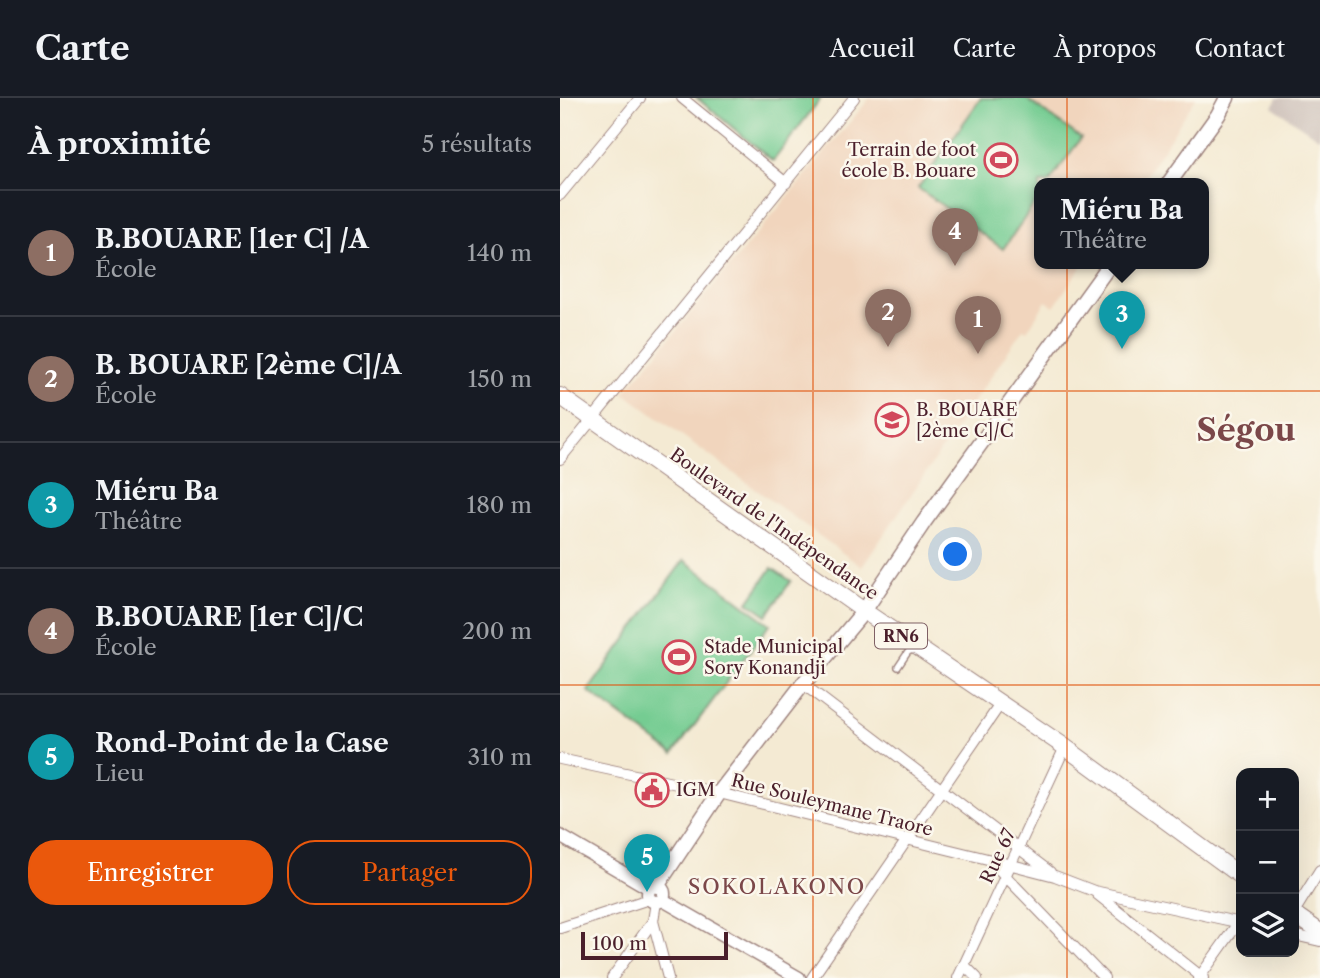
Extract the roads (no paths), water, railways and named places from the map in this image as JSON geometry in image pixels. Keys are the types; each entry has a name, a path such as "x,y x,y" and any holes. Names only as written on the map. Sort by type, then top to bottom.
{"highway":[{"name":"Boulevard de l'Indépendance","path":"560,396 864,611 1065,747 1236,872"},
{"path":"1299,917 1320,932"}],"main road":[{"path":"1173,178 1218,115 1227,98"},
{"path":"655,895 719,793 803,684 864,611 924,522 1107,269"}],"street":[{"path":"560,195 640,98"},
{"path":"682,98 786,183"},
{"path":"560,459 854,98"},
{"path":"803,684 1055,876"},
{"path":"812,978 1001,703"},
{"name":"Rue 67","path":"958,978 1065,747"},
{"name":"Rue Souleymane Traore","path":"560,759 719,793 989,859 1055,876 1094,891"},
{"path":"560,836 655,895 799,978"},
{"path":"989,859 1104,978"},
{"path":"1299,905 1320,870"},
{"path":"1094,891 1236,921"},
{"path":"1094,891 1200,977 1236,928"},
{"path":"655,895 653,920 668,978"},
{"path":"560,928 655,895"},
{"path":"612,978 653,920"},
{"path":"1299,936 1320,941"},
{"path":"964,965 977,978"}],"lane":[{"path":"898,667 908,652 919,648"}],"place":[{"name":"Terrain de foot école B. Bouare","path":"1001,160"},
{"name":"B.BOUARE [1er C]/C","path":"955,266"},
{"name":"B. BOUARE [2ème C]/A","path":"888,347"},
{"name":"Miéru Ba","path":"1122,349"},
{"name":"B.BOUARE [1er C] /A","path":"978,354"},
{"name":"B. BOUARE [2ème C]/C","path":"892,420"},
{"name":"Stade Municipal Sory Konandji","path":"679,657"},
{"name":"IGM","path":"652,790"},
{"name":"Rond-Point de la Case","path":"647,892"}],"district":[{"name":"Ségou","path":"1246,430"},
{"name":"SOKOLAKONO","path":"777,887"}]}
